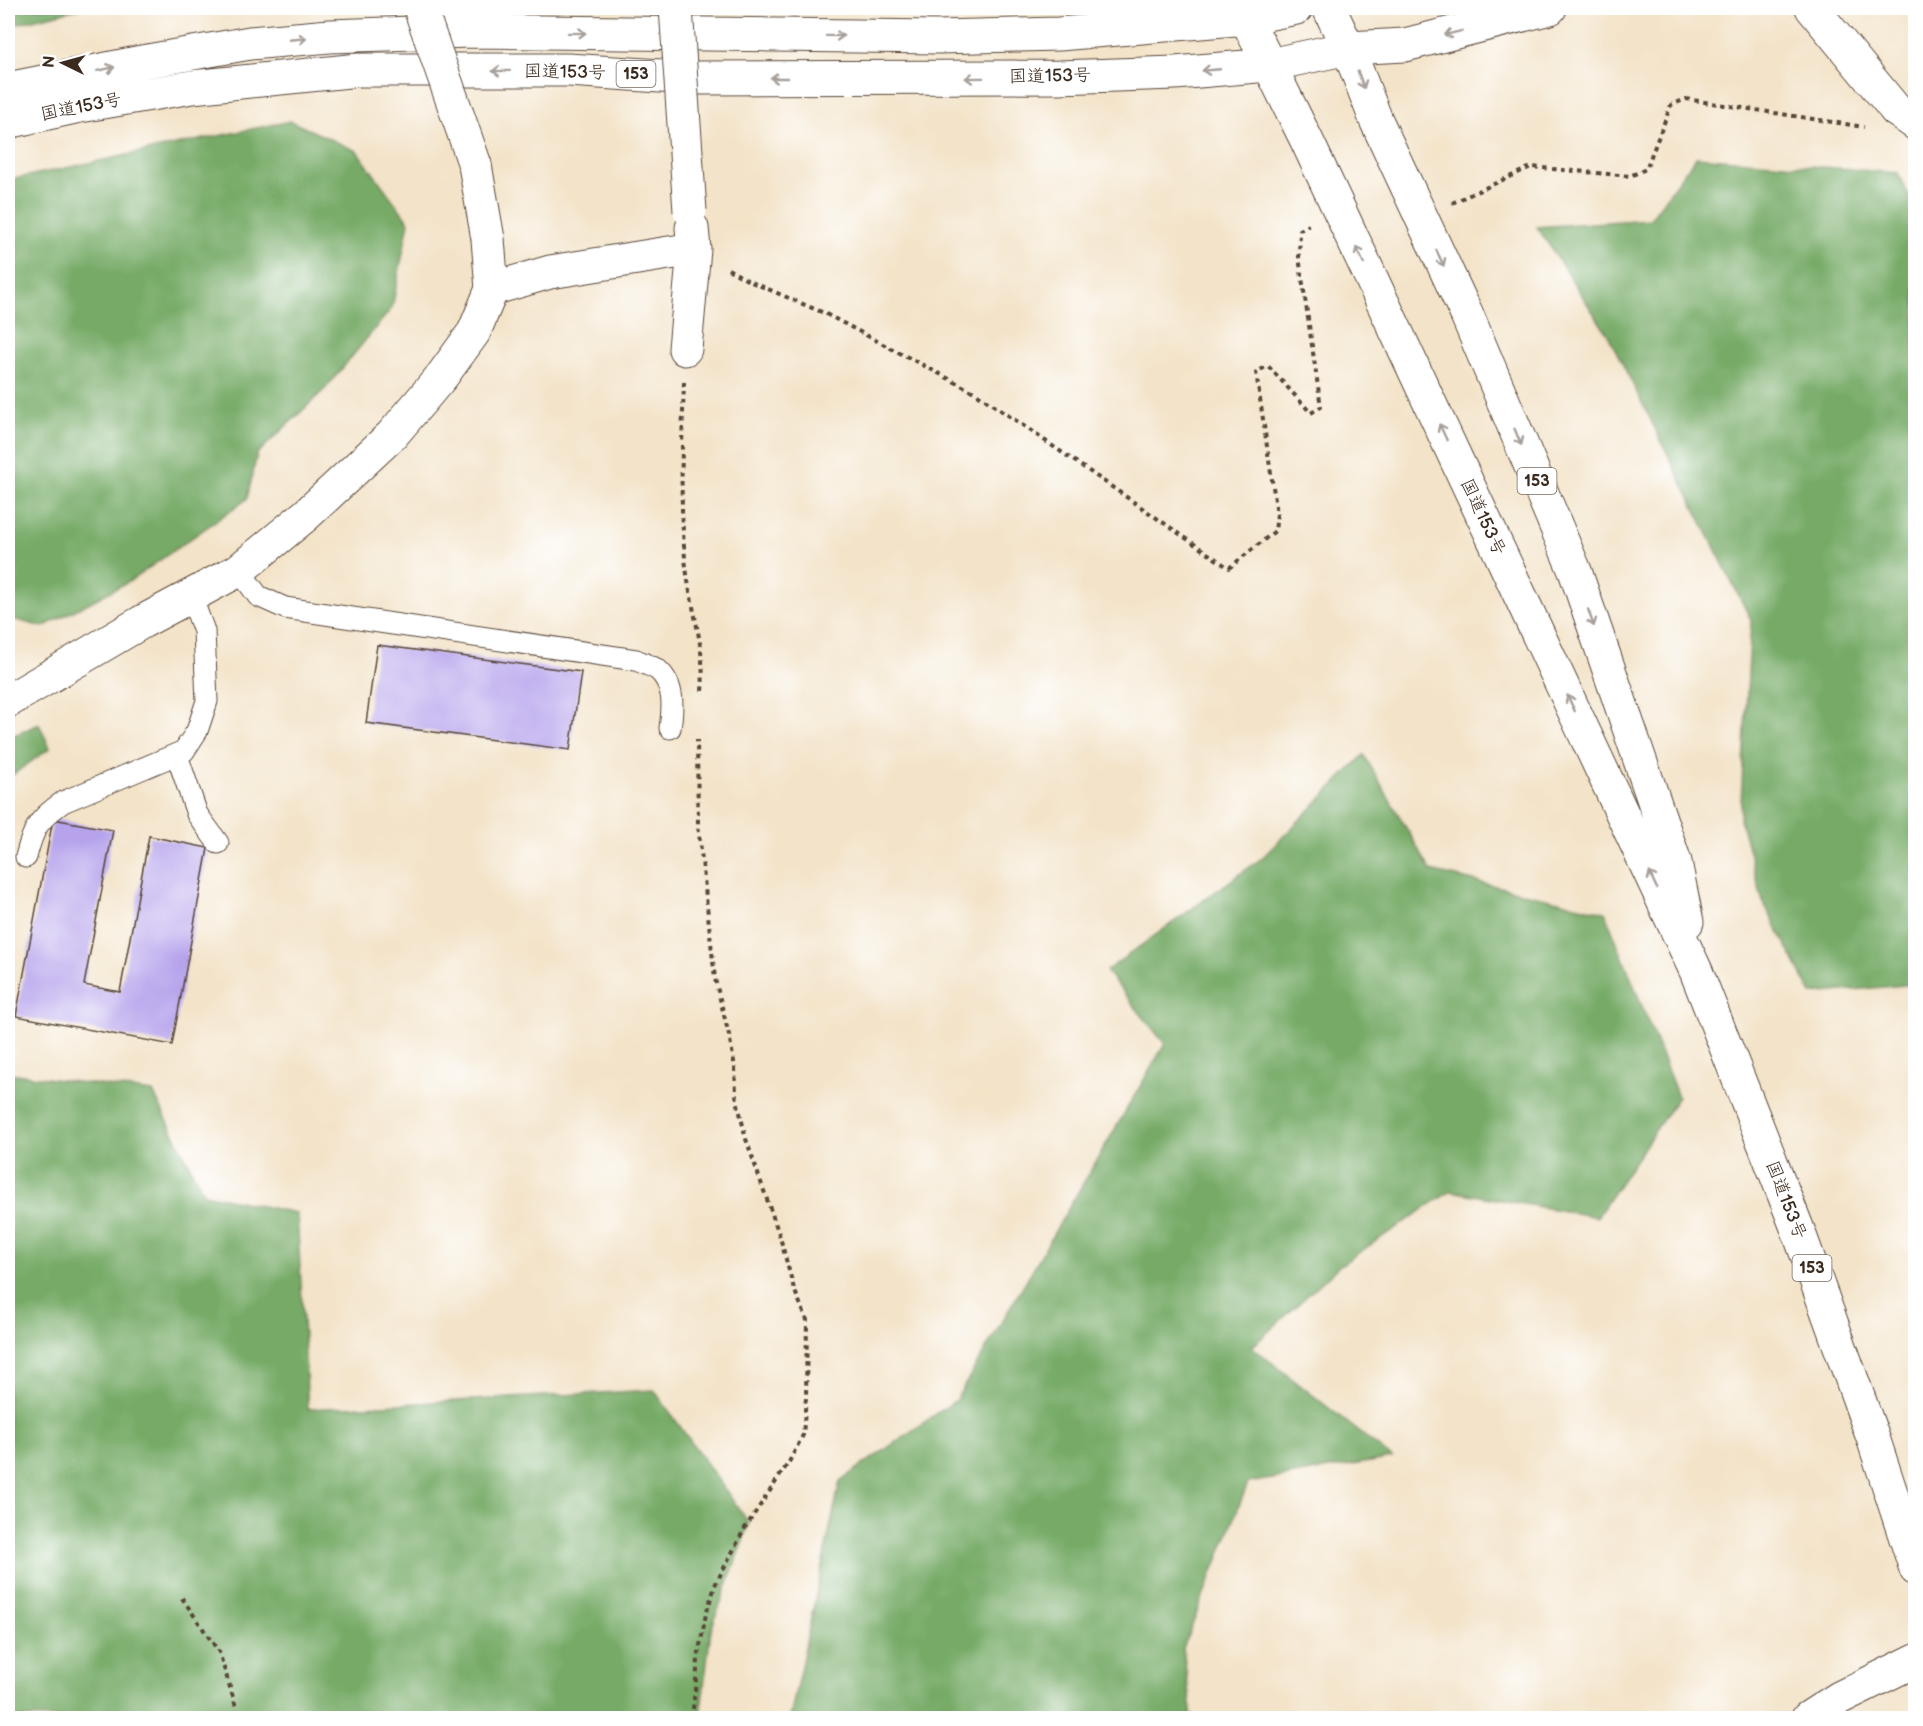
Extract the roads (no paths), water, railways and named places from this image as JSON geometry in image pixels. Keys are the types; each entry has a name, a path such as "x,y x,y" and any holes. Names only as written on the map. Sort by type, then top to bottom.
{"main road":[{"path":"8,701 239,570 306,515 392,435 442,376 474,332 492,289 488,239 475,165 420,8"},
{"path":"676,8 694,249 685,349"},
{"name":"国道153号","path":"8,89 228,47 330,36 469,30 949,37 1059,34 1296,8"},
{"name":"国道153号","path":"1329,8 1348,48 1376,120 1467,315 1575,571 1675,862 1696,971"},
{"path":"1348,48 1405,45 1550,8"},
{"path":"1812,8 1906,117"},
{"name":"国道153号","path":"1244,13 1696,971 1798,1230 1874,1442 1916,1569"},
{"name":"国道153号","path":"8,123 80,106 192,87 359,70 568,70 692,78 933,78 1175,73 1269,65 1348,48"},
{"path":"492,289 550,272 694,249"},
{"path":"1808,1719 1843,1708 1916,1660"}],"lane":[{"path":"239,570 258,596 285,608 636,660 658,670 670,686 673,709 670,728"},
{"path":"26,857 37,825 57,806 177,755 184,751 197,731 207,701 204,631 191,596"},
{"path":"177,755 197,814 218,843"}]}
